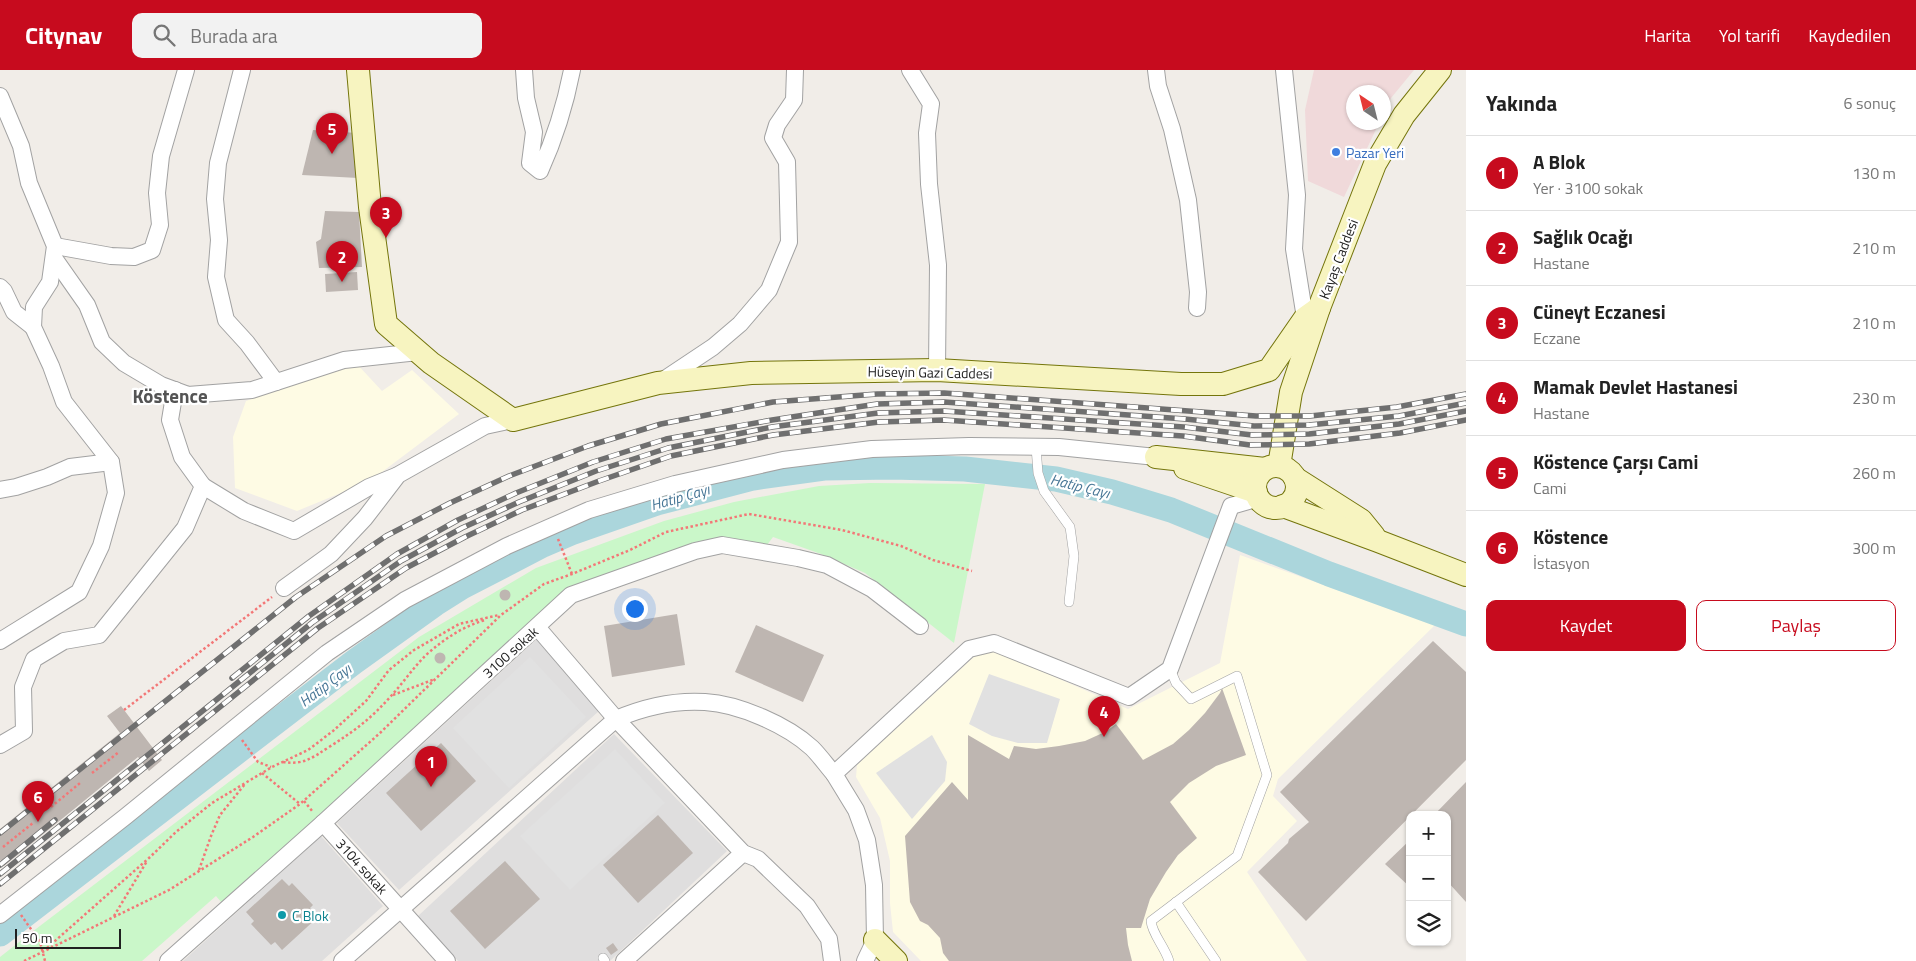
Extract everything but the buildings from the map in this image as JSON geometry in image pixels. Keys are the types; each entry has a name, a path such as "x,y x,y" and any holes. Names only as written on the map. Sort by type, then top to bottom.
{"street":[{"path":"55,252 134,257 152,250 160,226 157,193 161,156 186,70"},
{"path":"242,70 218,163 214,199 219,240 216,277 226,320 247,343 276,382"},
{"path":"358,70 370,207 386,324 431,363 513,420"},
{"path":"524,70 526,98 534,132 530,163 540,171 552,146 566,103 572,70"},
{"path":"658,383 712,347 740,324 769,290 789,242 787,162 773,138 777,125 794,100 795,70"},
{"path":"910,70 931,104 928,134 929,184 938,265 937,370"},
{"path":"1156,70 1158,86 1172,129 1188,200 1198,292 1197,308"},
{"path":"1284,70 1297,195 1294,249 1312,313"},
{"name":"Kayaş Caddesi","path":"1280,471 1291,392 1312,313 1375,164 1404,115 1440,70"},
{"path":"0,96 21,146 29,183 55,252 87,305 102,342 124,362 161,385 188,394 252,390 344,360 418,352"},
{"path":"33,327 34,307 50,282 55,252"},
{"path":"0,287 4,291 14,312 33,327 51,366 64,402 111,462 116,493 101,546 78,592 0,641"},
{"name":"Hüseyin Gazi Caddesi","path":"513,420 658,383 752,373 937,370 1182,384 1223,384 1269,370 1312,313"},
{"path":"175,390 170,420 182,457 203,486 244,511 294,530 369,487 398,475 484,426 513,420"},
{"path":"0,916 327,652 405,600 507,546 589,510 675,484 783,460 872,449 1058,447 1156,456 1280,471 1361,520 1378,541"},
{"path":"1156,456 1257,495 1269,506 1283,506 1466,576"},
{"path":"0,490 16,488 70,467 111,462"},
{"path":"1257,495 1257,479 1280,471"},
{"path":"1280,471 1296,492 1294,498 1283,506"},
{"path":"284,588 331,554 365,518 398,475"},
{"path":"0,746 24,731 23,687 34,659 64,641 99,635 185,528 203,486"},
{"path":"834,774 969,649 994,643 1129,697 1170,669 1231,506 1257,495"},
{"name":"3100 sokak","path":"168,961 318,817 571,595 695,552 722,546 798,558 826,565 872,589 920,626"},
{"path":"536,627 616,719 743,853 758,859 807,906 829,939 832,961"},
{"path":"342,961 616,719 638,710 668,704 706,702 746,711 780,725 812,748 834,774 856,810 867,840 874,885 875,940 865,961"},
{"name":"3104 sokak","path":"318,817 448,961"},
{"path":"624,961 743,853"},
{"path":"875,940 896,961"}],"lane":[{"path":"1036,447 1038,473 1044,491 1070,527 1074,556 1069,602"},
{"path":"1170,669 1176,684 1191,699 1237,676 1266,775 1236,856 1151,921 1152,928 1166,949 1170,961"},
{"path":"1176,902 1216,961"}],"path":[{"path":"557,536 572,574"},
{"path":"124,710 284,588"},
{"path":"44,951 176,832 212,803 272,767 308,750 333,731 366,701 389,670 414,650 459,624 501,615 467,626 447,638 415,667 392,696 364,724 314,758 297,764 283,762"},
{"path":"392,696 436,678"},
{"path":"244,743 257,760 272,767"},
{"path":"92,773 119,752"},
{"path":"262,773 300,804"},
{"path":"199,872 220,814 247,781"},
{"path":"50,807 80,783"},
{"path":"304,801 318,817"},
{"path":"3,847 33,823"},
{"path":"114,916 149,858"},
{"path":"20,913 40,942 44,951 45,961"}],"shaded area":[{"name":"Pazar Yeri","path":"1314,70 1414,70 1391,98 1391,85 1346,85 1346,130 1376,130 1344,197 1308,181 1305,110"},
{"path":"356,363 382,391 412,370 459,414 370,481 297,511 235,488 233,437 246,401"},
{"path":"1240,555 1435,625 1278,779 1273,796 1297,821 1247,872 1307,961 921,961 893,932 890,903 890,861 880,818 856,777 857,765 977,654 993,650 1128,709 1220,663"},
{"path":"537,639 599,711 399,890 337,823"},
{"path":"530,657 586,717 509,788 453,728"},
{"path":"989,674 1060,699 1047,743 1018,743 992,736 969,724"},
{"path":"614,734 727,851 610,961 458,961 418,916"},
{"path":"932,735 947,762 945,781 912,819 876,773"},
{"path":"615,749 665,803 570,890 520,836"},
{"path":"321,836 383,906 322,961 183,961"}],"green space":[{"path":"870,483 985,484 954,643 865,573 821,554 773,537 767,545 720,538 593,581 222,903 216,896 142,961 0,961 0,957 32,932 419,637 536,568 664,521 734,502 819,486"}],"waterway":[{"name":"Hatip Çayı","path":"0,934 354,662 462,587 543,545 571,533 657,503 753,478 824,468 893,467 965,469 1056,479 1112,492 1171,510 1329,574 1466,624"}],"railway":[{"path":"0,833 296,597 386,536 450,503 509,476 588,446 661,424 773,402 877,394 944,393 1256,416 1310,416 1397,407 1466,394"},
{"path":"232,678 309,616 397,554 458,520 516,493 593,462 666,439 877,404 944,402 1185,419 1254,426 1309,425 1399,416 1466,403"},
{"path":"0,874 313,622 401,561 462,528 519,502 596,471 668,448 772,427 878,413 944,411 1184,427 1252,435 1309,434 1399,424 1466,411"},
{"path":"0,884 318,628 406,568 522,510 671,456 773,435 879,422 944,420 1183,436 1250,445 1309,444 1400,433 1466,420"},
{"path":"0,865 55,820"}],"place":[{"name":"Pazar Yeri","path":"1336,152"},
{"name":"Köstence Çarşı Cami","path":"332,154"},
{"name":"Cüneyt Eczanesi","path":"386,238"},
{"name":"Sağlık Ocağı","path":"342,282"},
{"name":"Mamak Devlet Hastanesi","path":"1104,737"},
{"name":"A Blok","path":"431,787"},
{"name":"Köstence","path":"38,822"},
{"name":"C Blok","path":"282,915"}],"district":[{"name":"Köstence","path":"170,395"}]}
